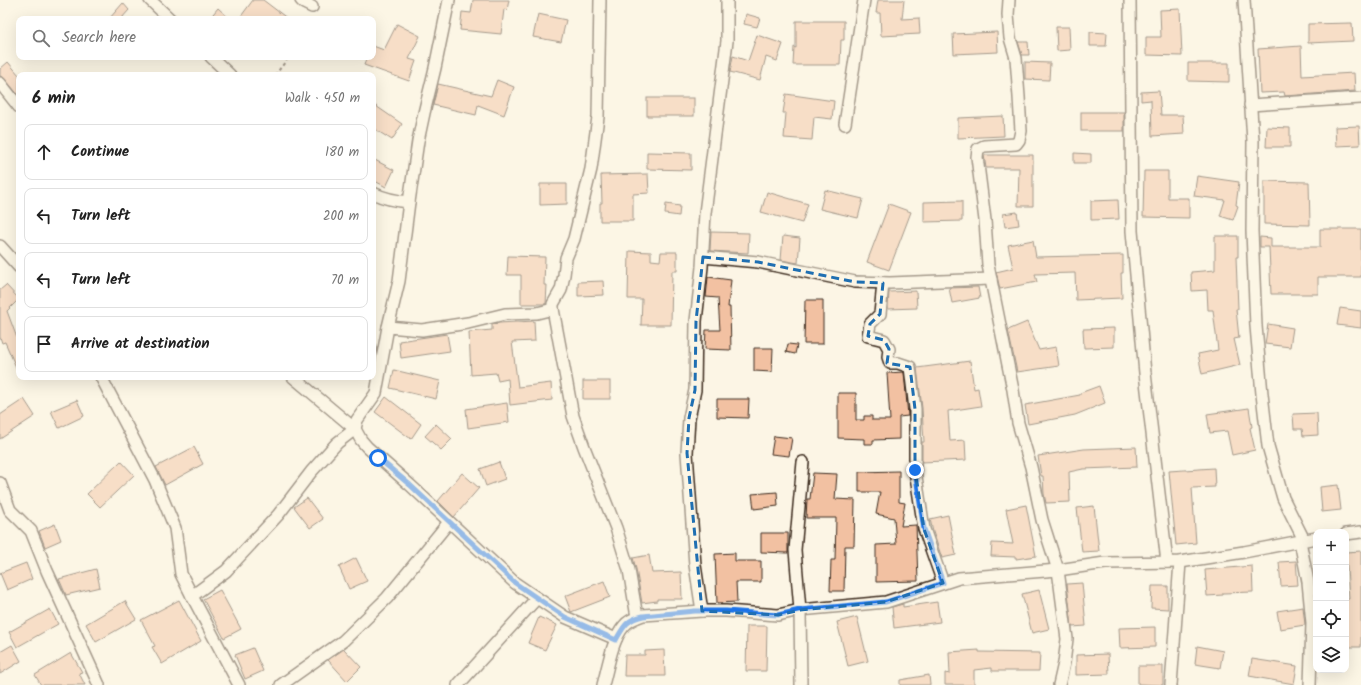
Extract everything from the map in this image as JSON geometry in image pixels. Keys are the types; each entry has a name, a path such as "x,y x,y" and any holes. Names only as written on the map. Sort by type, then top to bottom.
{"street":[{"path":"150,0 167,16"},
{"path":"301,0 312,7"},
{"path":"192,596 226,571 278,515 311,472 337,443 355,429 357,420 376,393 388,326 399,280 409,202 424,113 449,0"},
{"path":"600,0 598,117 591,169 574,239 566,258 561,290 553,304 553,309 573,416 616,528 629,570 637,617"},
{"path":"702,611 696,565 687,453 689,418 695,390 696,321 703,257 705,213 727,41 727,0"},
{"path":"844,124 864,0"},
{"path":"1009,0 1008,15 1010,38 1016,58 1021,131 1019,140 1016,144 984,146 978,149 976,157 985,220 988,265 1013,390 1018,423 1031,467 1042,520 1058,570 1067,639 1059,685"},
{"path":"1130,0 1132,231 1145,373 1167,562"},
{"path":"1244,0 1253,141 1252,231 1256,326 1268,446 1283,498 1302,540 1312,623 1310,685"},
{"path":"214,60 227,72"},
{"path":"0,83 16,103"},
{"path":"1250,105 1361,98"},
{"path":"376,194 396,201 409,202"},
{"path":"0,246 16,264"},
{"path":"703,257 758,262 855,282 883,283 991,278"},
{"path":"883,283 880,314 870,324 868,336 884,340 889,349 888,357 890,363 910,367 915,409 916,478 924,529 943,583"},
{"path":"388,326 422,330 468,323 505,314 538,313 553,309"},
{"path":"104,380 155,480 175,528 181,574 238,685"},
{"path":"297,380 355,429 367,447 515,583 565,617 616,640"},
{"path":"801,685 800,610 795,550 803,462"},
{"path":"0,483 10,510 31,531 47,571 99,685"},
{"path":"281,685 343,641 376,609 396,588 449,522"},
{"path":"1349,534 1361,532"},
{"path":"603,685 616,640 624,624 637,617 702,611 726,611 778,615 800,610 886,602 959,578 1058,570 1105,563 1180,562 1313,538"},
{"path":"1170,685 1180,562"},
{"path":"458,685 537,598"}],"path":[{"path":"277,72 287,60"}],"highlighted area":[{"path":"703,257 758,262 855,282 883,283 880,314 870,324 868,336 884,340 889,349 887,363 910,367 915,409 915,470 924,529 943,583 886,602 800,610 778,615 702,611 687,453 689,418 695,390 696,321"}],"building":[{"path":"253,0 263,0 284,16 241,16"},
{"path":"473,0 509,0 507,10 504,9 501,34 460,30 462,12 471,13"},
{"path":"878,0 904,0 902,19 919,18 920,34 881,36 880,13 876,13"},
{"path":"123,3 129,10 124,16 112,16"},
{"path":"218,8 227,16 211,16"},
{"path":"1180,9 1182,56 1146,55 1146,37 1161,37 1160,10"},
{"path":"538,14 566,20 561,42 533,37"},
{"path":"746,14 760,18 757,27 744,24"},
{"path":"796,21 844,21 844,40 841,40 840,65 793,65 794,47 796,48"},
{"path":"1352,23 1353,41 1308,43 1308,24"},
{"path":"397,24 420,36 409,59 416,61 409,81 364,65 366,60 376,60 376,47 384,50"},
{"path":"1056,27 1069,27 1070,50 1057,51"},
{"path":"997,32 998,52 954,54 953,34"},
{"path":"1090,32 1107,33 1106,46 1090,46"},
{"path":"757,35 783,44 777,61 766,57 760,80 730,72 733,56 748,61"},
{"path":"1018,42 1028,42 1029,55 1022,55"},
{"path":"1301,46 1302,76 1354,73 1355,91 1285,96 1284,92 1260,93 1258,49"},
{"path":"8,62 16,72 16,92 5,79 0,76 0,69"},
{"path":"1025,62 1050,63 1049,80 1025,79"},
{"path":"1188,63 1229,63 1229,82 1188,81"},
{"path":"497,80 514,87 504,115 478,105 476,115 433,105 438,84 491,96"},
{"path":"1159,91 1161,115 1183,115 1184,134 1152,136 1151,100 1141,101 1141,92"},
{"path":"786,94 834,101 832,119 814,117 812,140 784,138 786,113 783,113"},
{"path":"647,98 694,98 694,116 647,116"},
{"path":"376,106 402,124 392,140 376,130"},
{"path":"1081,112 1124,112 1124,131 1081,131"},
{"path":"1003,116 1004,136 958,138 958,118"},
{"path":"1359,126 1360,145 1336,146 1335,127"},
{"path":"1267,127 1290,128 1290,147 1266,147"},
{"path":"647,152 691,153 691,170 647,169"},
{"path":"1074,153 1091,154 1091,163 1074,163"},
{"path":"984,155 1033,155 1033,206 1018,206 1019,168 986,168"},
{"path":"376,161 394,170 386,187 376,182"},
{"path":"1144,171 1168,171 1168,198 1189,198 1189,218 1143,217"},
{"path":"648,174 649,193 633,194 633,221 600,221 600,203 602,203 601,175"},
{"path":"1197,176 1239,182 1236,205 1238,206 1233,220 1220,216 1225,200 1194,196"},
{"path":"1264,181 1309,182 1310,225 1264,224"},
{"path":"540,184 567,184 567,204 540,205"},
{"path":"825,190 863,199 858,218 820,209"},
{"path":"767,192 808,204 802,223 761,212"},
{"path":"1118,200 1119,219 1091,220 1091,201"},
{"path":"962,201 962,221 924,222 924,202"},
{"path":"666,204 680,206 679,216 665,214"},
{"path":"889,204 911,212 889,270 867,262"},
{"path":"1017,212 1019,225 1005,227 1003,214"},
{"path":"1320,229 1361,229 1361,277 1318,277 1318,294 1271,294 1269,247 1260,247 1260,237 1271,238 1271,247 1320,247"},
{"path":"711,232 749,233 748,253 710,251"},
{"path":"783,236 800,238 798,263 781,260"},
{"path":"1215,236 1238,236 1238,257 1236,257 1238,309 1236,309 1239,338 1234,339 1240,365 1202,374 1198,354 1218,350 1213,310 1208,310 1207,290 1192,291 1191,272 1215,270"},
{"path":"1033,240 1036,257 1123,255 1123,273 1121,273 1122,298 1076,300 1075,273 1035,274 1037,282 1000,289 996,272 1013,268 1008,245"},
{"path":"629,251 651,252 651,260 660,261 661,252 677,252 677,271 672,271 671,325 641,325 642,299 628,299"},
{"path":"508,256 545,257 544,285 547,285 546,304 521,304 521,275 507,275"},
{"path":"708,277 731,280 728,307 730,307 731,350 705,349 706,330 720,330 718,298 706,297"},
{"path":"603,281 604,295 578,296 578,282"},
{"path":"6,285 16,296 16,302 7,311 16,335 16,367 5,342 2,343 0,337 0,290"},
{"path":"978,287 980,298 952,303 949,288"},
{"path":"916,291 917,308 888,309 889,292"},
{"path":"805,300 823,300 823,344 804,344"},
{"path":"1340,308 1361,311 1361,328 1337,325"},
{"path":"534,321 535,341 512,342 518,387 551,383 552,400 510,405 508,379 498,381 496,373 471,375 469,332 492,330 492,324"},
{"path":"1027,322 1039,350 1056,347 1059,366 1017,372 1008,330"},
{"path":"1268,324 1293,328 1290,347 1265,344"},
{"path":"1114,328 1114,347 1084,348 1083,329"},
{"path":"447,334 450,351 401,358 399,341"},
{"path":"788,344 797,345 795,354 786,352"},
{"path":"754,348 773,348 772,372 754,371"},
{"path":"970,361 974,389 978,388 981,406 948,411 950,441 965,440 966,460 922,462 922,442 924,442 922,408 917,368"},
{"path":"394,370 440,381 436,399 390,388"},
{"path":"904,372 908,416 899,417 899,439 873,440 873,444 864,444 864,439 838,438 838,393 856,393 856,420 864,420 864,416 872,416 872,420 890,420 887,373"},
{"path":"583,381 610,381 610,399 583,399"},
{"path":"1099,386 1105,403 1075,415 1028,424 1025,405 1080,395 1080,393"},
{"path":"386,397 421,424 411,439 375,412"},
{"path":"24,399 35,416 0,439 0,415"},
{"path":"717,399 749,399 748,418 717,417"},
{"path":"77,400 84,416 59,428 51,411"},
{"path":"507,403 509,422 468,428 466,409"},
{"path":"1249,408 1252,427 1250,428 1255,450 1232,455 1227,431 1210,433 1207,414"},
{"path":"1317,413 1318,435 1303,436 1302,429 1294,429 1293,414"},
{"path":"436,424 452,439 441,450 425,436"},
{"path":"774,436 792,438 789,456 771,454"},
{"path":"194,447 203,464 165,485 156,467"},
{"path":"1136,447 1137,467 1083,469 1069,472 1070,502 1046,503 1043,476 1041,476 1038,456 1084,449"},
{"path":"121,461 134,475 100,507 87,494"},
{"path":"499,462 505,479 486,486 480,469"},
{"path":"1214,468 1215,487 1192,488 1196,543 1176,545 1169,471"},
{"path":"899,471 899,502 905,503 901,526 916,525 918,581 876,582 876,545 896,544 894,518 876,514 880,492 859,492 859,472"},
{"path":"462,473 479,488 454,517 438,501"},
{"path":"813,473 837,474 835,499 855,500 854,546 845,546 844,591 830,591 831,560 835,560 836,518 806,518 807,499 810,499"},
{"path":"1338,485 1341,510 1322,512 1320,487"},
{"path":"777,492 778,506 754,509 752,494"},
{"path":"307,498 323,519 310,528 294,507"},
{"path":"1026,505 1036,556 1016,559 1016,557 991,556 992,543 1013,544 1006,509"},
{"path":"1094,506 1099,551 1082,552 1077,508"},
{"path":"948,515 956,555 942,558 930,519"},
{"path":"55,524 61,540 45,547 39,531"},
{"path":"761,533 788,533 788,553 761,552"},
{"path":"1361,551 1361,647 1349,647 1349,552"},
{"path":"735,553 735,561 761,561 761,582 736,582 737,602 717,603 715,554"},
{"path":"649,555 652,573 681,572 682,599 657,599 657,601 642,603 633,558"},
{"path":"356,558 367,581 349,589 339,567"},
{"path":"1296,561 1298,585 1281,586 1279,562"},
{"path":"26,563 32,579 7,590 0,573"},
{"path":"1252,566 1253,592 1223,593 1223,595 1207,596 1205,570"},
{"path":"96,569 100,587 66,595 59,579"},
{"path":"604,581 610,597 571,612 565,596"},
{"path":"1082,583 1086,626 1072,627 1067,584"},
{"path":"1152,586 1168,586 1168,609 1151,608"},
{"path":"220,590 241,629 224,638 203,599"},
{"path":"1039,590 1049,629 1032,633 1022,594"},
{"path":"179,600 201,641 162,664 152,647 155,646 141,620"},
{"path":"125,601 136,619 96,642 86,624"},
{"path":"937,602 940,622 894,628 892,607 903,604 903,607"},
{"path":"1303,607 1305,625 1280,629 1277,611"},
{"path":"50,609 58,624 17,647 9,632"},
{"path":"539,617 557,625 545,650 528,643"},
{"path":"857,617 868,661 848,666 837,622"},
{"path":"747,626 767,626 766,671 746,671"},
{"path":"1155,627 1155,647 1120,648 1119,628"},
{"path":"12,645 21,661 0,674 0,652"},
{"path":"1197,646 1223,651 1220,668 1195,664"},
{"path":"253,648 263,671 245,679 235,655"},
{"path":"344,649 361,667 347,681 328,660"},
{"path":"664,650 665,676 624,676 625,655 645,655 645,651"},
{"path":"979,650 979,652 1040,653 1039,671 992,671 992,668 974,670 974,685 945,685 945,673 950,674 949,652"},
{"path":"71,653 82,672 79,673 85,685 41,685 35,675"},
{"path":"1108,654 1109,674 1076,675 1076,655"},
{"path":"1252,659 1297,666 1294,684 1249,676"},
{"path":"1138,666 1163,666 1163,685 1138,684"},
{"path":"929,675 930,685 900,685 900,680"}],"route":[{"path":"378,458 410,485 482,554 515,583 565,617 616,640 624,624 637,617 695,611 726,611 778,615 800,610 886,602 943,583 924,529 915,470"}]}
